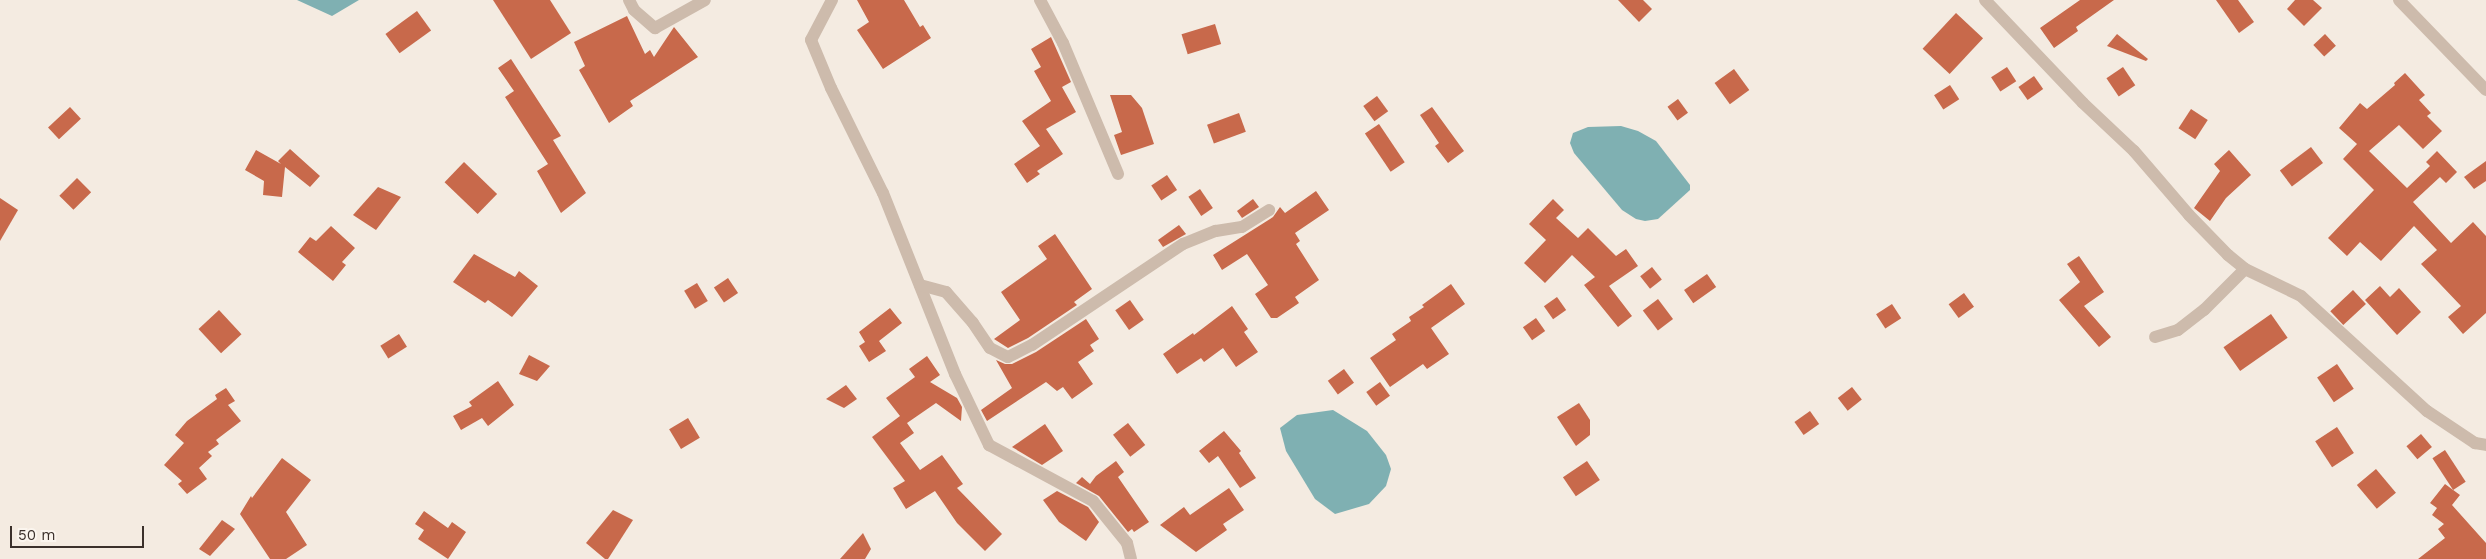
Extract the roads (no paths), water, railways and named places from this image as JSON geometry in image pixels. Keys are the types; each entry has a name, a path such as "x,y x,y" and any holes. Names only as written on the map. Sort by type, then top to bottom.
{"street":[{"path":"629,0 634,10 655,28 705,0"},
{"path":"832,0 811,40 831,88 883,193 956,374 989,445 1093,501 1127,543 1131,559"},
{"path":"1040,0 1063,43 1118,174"},
{"path":"1985,0 2083,103 2134,151 2215,242 2245,269 2301,296 2427,411 2475,443 2486,445"},
{"path":"2400,0 2486,90"},
{"path":"920,285 946,292 973,323 990,348 1008,357 1032,345 1183,244 1216,231 1242,227 1269,210"},
{"path":"2155,337 2178,330 2204,310 2245,269"}],"water":[{"path":"297,0 359,0 332,16"},
{"path":"1621,126 1638,131 1656,141 1690,185 1690,190 1658,219 1645,221 1636,219 1622,210 1574,153 1570,143 1573,133 1588,127"},
{"path":"1333,410 1367,431 1386,455 1391,469 1386,486 1369,504 1335,514 1315,499 1286,451 1280,428 1297,415"}]}
